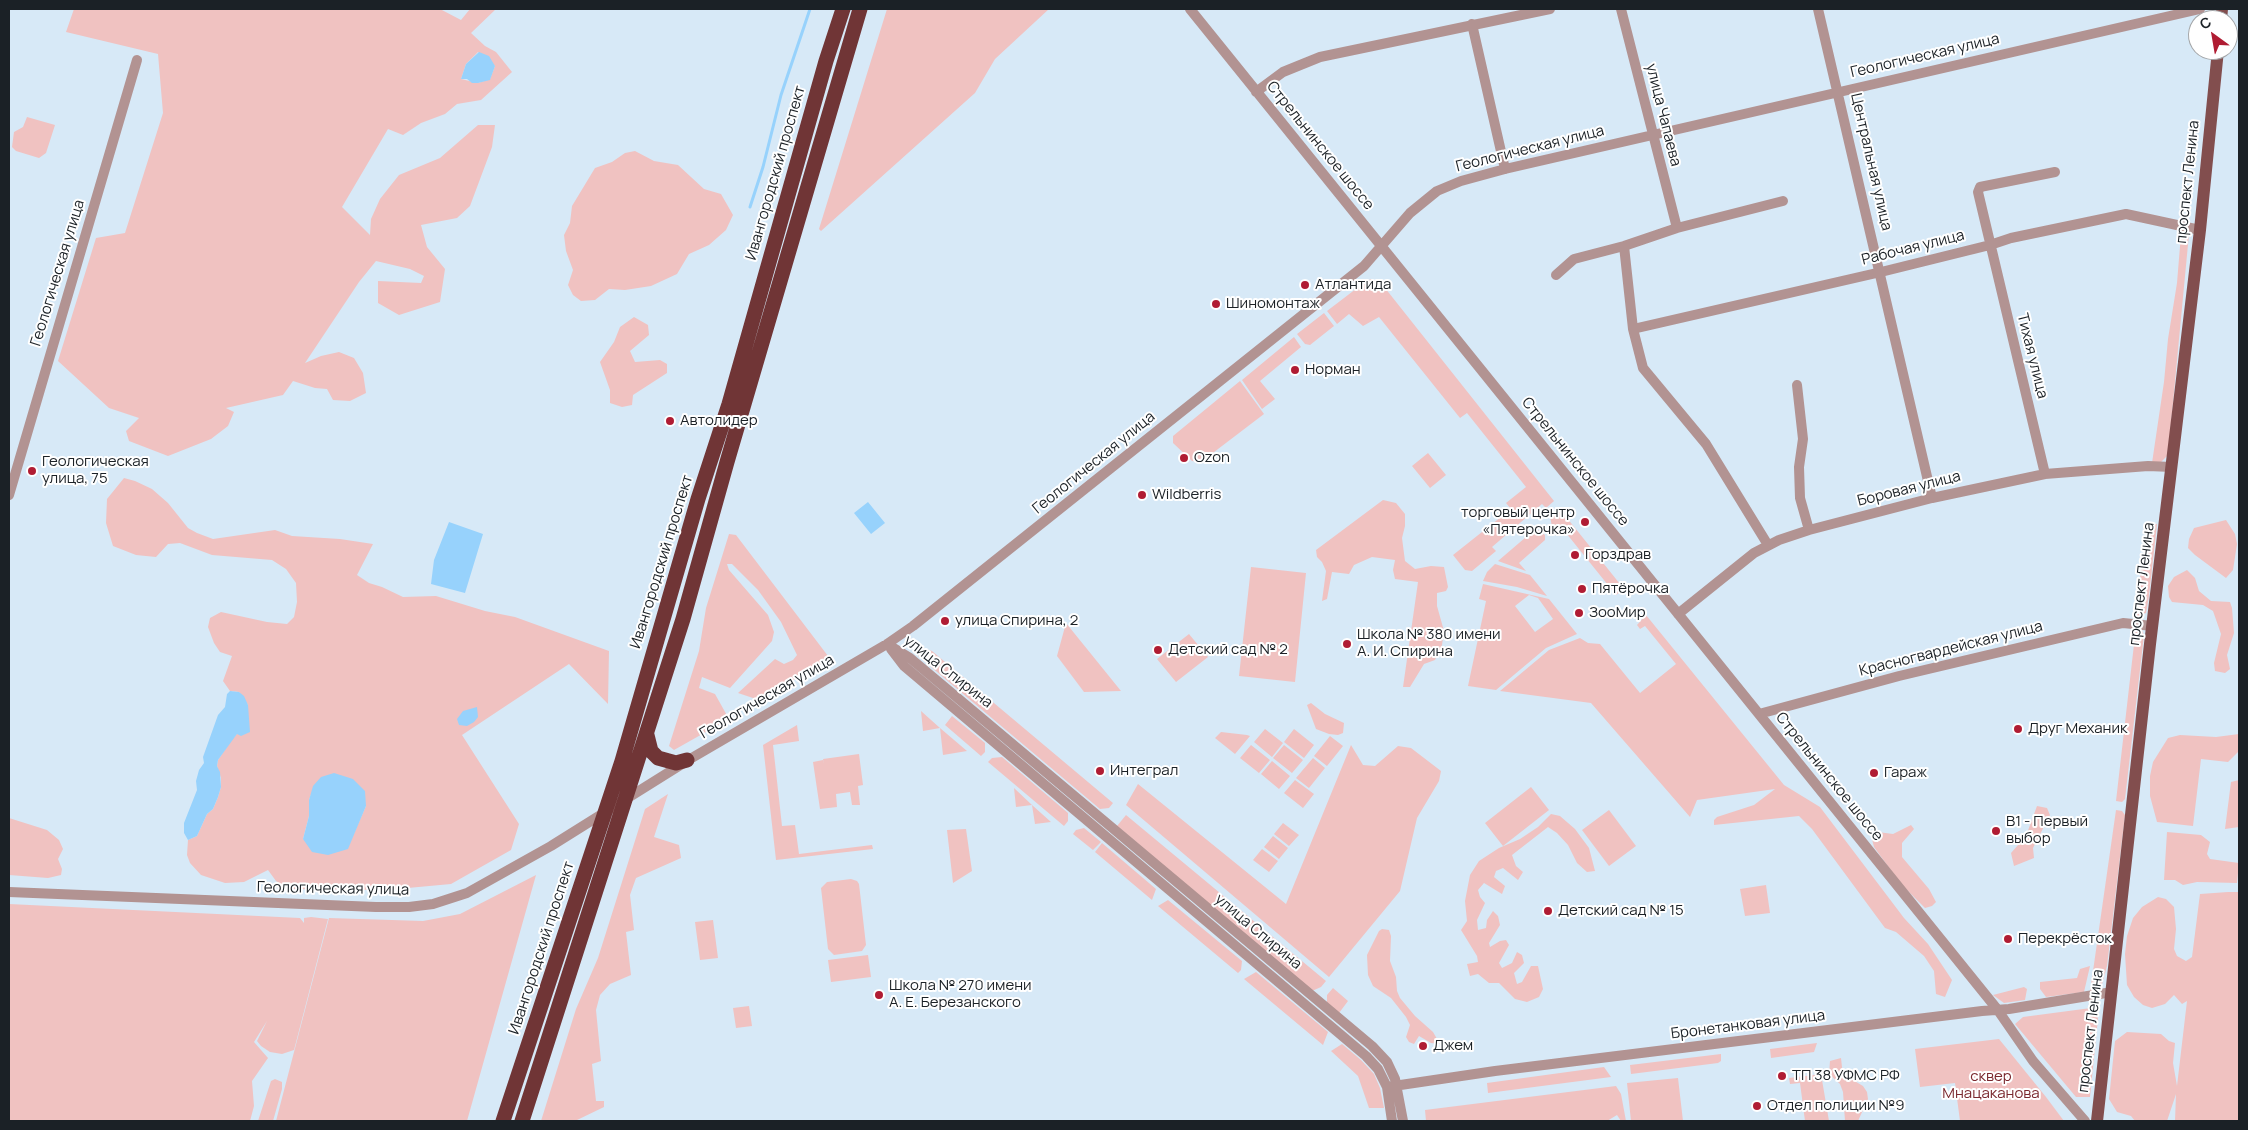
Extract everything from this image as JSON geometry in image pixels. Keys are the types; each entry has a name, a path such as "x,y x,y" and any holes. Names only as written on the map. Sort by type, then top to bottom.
{"highway":[{"name":"Ивангородский проспект","path":"503,1121 606,811 698,500 729,404 813,105 843,9"},
{"path":"522,1121 684,619 726,462 860,9"},
{"path":"647,735 648,746 658,758 676,763 688,760"}],"main road":[{"name":"проспект Ленина","path":"2097,1121 2200,230 2217,60"}],"street":[{"name":"Стрельнинское шоссе","path":"1190,9 1997,1009 2033,1061 2085,1121"},
{"path":"1256,92 1283,72 1320,58 1472,24 1550,9"},
{"name":"улица Чапаева","path":"1621,9 1676,228"},
{"name":"Центральная улица","path":"1818,9 1839,92 1932,498"},
{"name":"Геологическая улица","path":"9,892 368,907 409,907 433,904 467,893 490,882 688,760 888,644 1009,551 1364,266 1418,205 1437,191 1461,181 1505,169 2200,9"},
{"path":"1472,24 1505,169"},
{"name":"Геологическая улица","path":"9,495 137,60"},
{"name":"Тихая улица","path":"2045,474 1978,192 1980,187 2055,172"},
{"path":"1556,274 1574,259 1624,246 1676,228 1782,201"},
{"name":"Рабочая улица","path":"1633,329 1880,272 2011,238 2126,214 2200,230"},
{"path":"1624,246 1633,329 1643,368 1706,444 1768,545"},
{"path":"1797,385 1803,439 1799,467 1800,498 1809,530"},
{"name":"Боровая улица","path":"1678,614 1739,564 1768,545 1809,530 1932,498 2045,474 2148,466 2172,467"},
{"name":"Красногвардейская улица","path":"1759,714 1899,676 2123,623 2153,626"},
{"name":"улица Спирина","path":"888,644 904,666 1366,1056 1392,1086 1403,1121"},
{"name":"Бронетанковая улица","path":"1392,1086 1495,1071 1997,1009 2009,1010 2112,992"},
{"name":"улица Спирина","path":"1392,1086 1392,1121"}],"green space":[{"path":"74,9 440,9 461,20 470,9 496,9 471,33 485,46 496,52 512,72 481,100 457,104 445,114 421,123 403,135 388,129 342,207 370,235 371,219 380,199 399,175 440,158 478,125 495,125 492,147 470,206 457,218 421,225 427,247 445,269 440,302 399,315 378,303 378,281 421,283 424,276 410,269 376,261 359,282 305,363 321,356 339,352 354,358 363,373 366,393 350,401 333,400 327,389 315,388 293,381 283,395 226,408 234,412 228,426 211,439 168,456 129,441 126,431 139,418 109,408 58,361 96,238 125,233 163,113 158,54 66,32","holes":["478,52 495,66 490,79 478,83 461,79 466,64"]},
{"path":"887,9 1049,9 995,59 975,93 821,231 819,229"},
{"path":"27,117 55,125 46,153 39,158 16,151 12,147 14,132 23,127"},
{"path":"635,151 654,161 678,165 704,189 721,194 733,215 726,230 709,245 689,254 677,274 651,286 625,290 609,289 595,300 581,301 573,295 568,285 573,270 566,251 564,235 570,223 572,206 595,168 612,162 625,153"},
{"path":"2181,234 2189,234 2168,455 2160,463 2152,463 2177,283"},
{"path":"1371,279 1380,282 1554,501 1546,508 1542,504 1492,547 1496,551 1472,571 1465,570 1453,555 1511,509 1506,503 1526,487 1467,413 1460,418 1379,317 1363,326 1349,314 1337,324 1327,311"},
{"path":"1324,313 1334,326 1310,345 1305,344 1297,334"},
{"path":"634,317 648,325 649,335 630,351 635,362 660,360 667,364 667,373 633,395 632,405 622,407 610,403 610,390 600,362 614,342 620,327"},
{"path":"1294,337 1301,347 1260,381 1275,399 1262,409 1242,380"},
{"path":"1240,381 1264,414 1201,462 1192,461 1173,443 1173,436"},
{"path":"1428,453 1446,475 1430,488 1412,466"},
{"path":"124,478 152,489 168,503 188,528 213,539 275,530 292,536 340,539 373,544 357,575 369,583 403,597 436,596 485,611 515,617 609,651 608,704 569,664 462,735 519,824 511,850 451,884 386,890 289,889 276,881 268,870 244,882 225,883 201,875 190,863 187,855 188,840 197,836 207,814 213,809 218,797 221,778 217,766 218,760 232,739 248,722 248,705 239,692 230,691 223,681 232,656 220,652 214,643 208,627 210,618 221,612 267,622 287,624 294,617 297,602 296,583 286,569 272,560 212,555 180,543 168,544 156,557 136,555 113,546 106,523 107,499","holes":["314,786 366,806 347,849 303,839 309,816 309,800"]},
{"path":"1383,500 1396,503 1405,514 1402,538 1405,561 1415,569 1431,566 1444,567 1448,587 1446,591 1437,593 1437,606 1444,631 1442,645 1435,660 1424,664 1410,687 1403,687 1418,582 1395,579 1393,570 1395,560 1372,557 1354,565 1349,574 1332,572 1327,599 1322,601 1326,571 1322,562 1317,557 1316,550"},
{"path":"1559,508 1624,589 1616,595 1562,528 1555,529 1552,526 1550,517"},
{"path":"2226,520 2235,534 2237,544 2233,570 2226,578 2188,548 2189,539 2194,528"},
{"path":"2150,524 2157,524 2149,596 2146,613 2136,617 2141,569"},
{"path":"1538,530 1545,535 1545,540 1519,563 1526,571 1498,561 1533,531"},
{"path":"729,534 736,535 828,656 823,663 759,700 738,693 775,659 784,664 793,660 797,655 781,622 758,590 732,564 727,564 729,570 768,615 774,632 772,641 730,688 702,677 699,688 715,694 729,719 674,750 669,746 699,651 706,608"},
{"path":"1495,564 1530,575 1547,596 1517,587 1483,581 1487,572"},
{"path":"1251,567 1306,573 1295,682 1239,676"},
{"path":"2187,570 2195,578 2199,591 2211,601 2230,602 2234,633 2227,655 2230,669 2225,673 2215,671 2214,663 2221,634 2213,611 2203,605 2172,602 2169,597 2168,586 2174,577"},
{"path":"1483,584 1549,599 1577,634 1546,648 1496,690 1468,686 1486,601 1479,599","holes":["1529,595 1538,598 1553,619 1535,632 1515,606"]},
{"path":"1646,615 1784,785 1820,807 1904,918 1928,944 1952,980 1945,997 1936,994 1934,971 1924,956 1896,932 1885,928 1812,829 1799,816 1714,825 1714,820 1717,817 1754,805 1775,789 1697,800 1690,817 1591,703 1500,691 1549,650 1580,638 1588,643 1600,644 1640,693 1676,664 1645,626 1640,629 1637,625"},
{"path":"1066,623 1121,691 1084,692 1057,656"},
{"path":"2136,627 2142,630 2144,635 2125,799 2122,802 2116,801"},
{"path":"1189,634 1208,657 1176,682 1157,659"},
{"path":"926,649 932,651 1113,803 1109,808 1100,809 918,656"},
{"path":"1311,703 1325,714 1344,723 1343,733 1338,735 1329,734 1316,729 1307,705"},
{"path":"921,711 940,728 923,731"},
{"path":"952,716 985,743 985,752 981,756 945,725"},
{"path":"797,725 799,741 773,745 782,826 795,825 799,854 872,845 873,849 776,860 763,745"},
{"path":"940,728 967,751 943,755"},
{"path":"1265,729 1283,743 1272,757 1254,742"},
{"path":"1294,729 1314,745 1304,758 1284,742"},
{"path":"1221,732 1250,736 1235,754 1215,738"},
{"path":"2239,734 2239,751 2228,762 2201,759 2193,826 2157,822 2150,796 2150,776 2153,762 2168,738 2180,735 2216,737"},
{"path":"1330,736 1343,746 1327,766 1314,756"},
{"path":"1251,745 1270,760 1259,773 1240,758"},
{"path":"1284,745 1303,760 1292,773 1273,758"},
{"path":"1351,745 1363,765 1375,766 1398,746 1411,748 1441,771 1439,781 1417,818 1400,891 1329,977 1126,805 1138,784 1286,904"},
{"path":"859,754 863,785 858,786 860,805 852,805 850,792 836,794 837,807 820,809 813,762 823,760 824,764 823,759"},
{"path":"1002,757 1068,813 1068,821 1064,826 988,762 992,758"},
{"path":"1313,758 1325,768 1309,788 1296,778"},
{"path":"1272,761 1290,776 1279,789 1261,774"},
{"path":"1295,780 1314,794 1303,808 1284,793"},
{"path":"2239,780 2239,827 2225,829 2231,782"},
{"path":"1531,787 1549,810 1503,846 1485,823"},
{"path":"1014,788 1032,805 1016,807"},
{"path":"668,794 654,837 679,845 681,858 636,878 630,895 634,930 626,932 631,975 610,984 600,995 596,1010 601,1061 592,1064 596,1101 604,1101 604,1107 575,1121 541,1121 576,1009 598,958 645,809"},
{"path":"1032,805 1051,822 1035,824"},
{"path":"2037,806 2047,808 2050,815 2033,848 2034,858 2014,866 2011,853 2026,836"},
{"path":"1609,810 1636,846 1609,866 1582,830"},
{"path":"2116,810 2122,811 2125,815 2107,966 2102,984 2090,992"},
{"path":"1551,814 1560,816 1575,829 1589,848 1595,871 1587,872 1577,863 1568,845 1557,833 1548,827 1512,855 1516,866 1523,872 1518,880 1503,868 1496,871 1494,877 1505,886 1502,894 1484,883 1478,890 1480,897 1485,903 1477,920 1478,930 1486,928 1487,920 1493,911 1498,916 1500,925 1489,943 1490,947 1506,940 1509,945 1499,963 1502,968 1512,963 1517,952 1522,955 1524,963 1514,973 1517,984 1522,982 1531,966 1538,966 1543,989 1539,997 1527,1002 1515,999 1499,983 1489,983 1478,974 1470,976 1467,964 1478,962 1477,956 1461,930 1467,921 1465,901 1470,875 1479,861 1499,848 1520,839 1538,827"},
{"path":"1126,815 1326,981 1321,987 1312,991 1117,826"},
{"path":"9,818 47,830 59,840 63,849 58,859 62,869 61,875 48,878 9,875"},
{"path":"1283,823 1299,835 1289,846 1274,834"},
{"path":"1911,825 1914,829 1902,843 1902,857 1929,889 1936,902 1932,906 1925,908 1900,883 1874,847 1872,839 1878,832 1893,834"},
{"path":"1084,828 1101,842 1093,850 1073,834 1076,830"},
{"path":"966,829 972,871 953,883 947,830"},
{"path":"2167,832 2201,835 2210,842 2207,854 2210,859 2239,863 2237,883 2197,882 2183,885 2175,880 2164,880"},
{"path":"1273,836 1288,848 1279,859 1264,847"},
{"path":"1102,843 1156,889 1152,900 1095,852"},
{"path":"1262,849 1278,861 1269,872 1253,860"},
{"path":"536,875 467,1121 276,1121 329,918 423,921 460,914"},
{"path":"851,879 859,884 866,945 862,951 834,955 828,949 821,888 827,882"},
{"path":"1766,885 1770,913 1745,916 1740,889"},
{"path":"2239,892 2239,1121 2175,1121 2176,1094 2167,1121 2135,1121 2131,1116 2117,1112 2109,1099 2115,1041 2127,1032 2161,1034 2169,1041 2175,1043 2173,1063 2177,1086 2187,1001 2182,1004 2174,995 2165,1004 2152,1008 2143,1005 2134,997 2127,985 2125,954 2127,936 2133,918 2142,907 2158,897 2166,899 2174,907 2176,929 2174,949 2177,956 2186,961 2192,957 2200,894"},
{"path":"1168,900 1242,961 1241,970 1238,973 1158,906"},
{"path":"9,904 300,918 304,923 304,918 328,919 294,1050 282,1054 270,1052 261,1046 257,1041 267,1021 254,1042 268,1058 252,1081 254,1106 250,1121 9,1121"},
{"path":"713,920 718,958 700,960 695,922"},
{"path":"1382,929 1389,930 1391,936 1390,961 1396,977 1397,991 1400,998 1415,1016 1433,1032 1440,1044 1431,1043 1419,1036 1414,1044 1409,1042 1406,1037 1410,1025 1406,1017 1391,998 1373,986 1368,975 1367,955 1379,931"},
{"path":"868,955 871,977 831,982 828,960"},
{"path":"2090,966 2084,992 2046,997 2040,989 2040,982 2077,978 2080,969"},
{"path":"1256,972 1328,1032 1323,1045 1244,979"},
{"path":"2024,987 2027,989 2025,1000 2004,1003 1993,995"},
{"path":"1333,988 1348,1001 1339,1013 1327,1003 1327,995"},
{"path":"749,1006 752,1026 736,1028 733,1008"},
{"name":"сквер Мнацаканова","path":"2091,1008 2098,1018 2090,1097 2076,1097 2015,1024 2023,1017"},
{"name":"сквер Мнацаканова","path":"1999,1039 2064,1121 1960,1121 1955,1083 1920,1087 1915,1049"},
{"path":"1817,1043 1814,1052 1771,1058 1770,1049"},
{"path":"1342,1044 1374,1074 1380,1088 1384,1108 1369,1108 1358,1076 1331,1051"},
{"path":"1721,1054 1721,1061 1718,1063 1631,1074 1630,1065"},
{"path":"1841,1058 1843,1076 1863,1086 1867,1092 1868,1099 1858,1121 1845,1121 1843,1092 1840,1084 1829,1074 1830,1061"},
{"path":"1604,1067 1611,1077 1488,1093 1487,1083"},
{"path":"1821,1074 1829,1121 1805,1121 1800,1083 1790,1084 1789,1078"},
{"path":"1678,1078 1683,1121 1631,1121 1627,1083"},
{"path":"275,1079 282,1082 282,1089 273,1121 258,1121 271,1081"},
{"path":"1616,1086 1621,1094 1626,1121 1621,1121 1617,1115 1607,1121 1426,1121 1425,1110"}],"water":[{"path":"479,52 489,56 495,66 490,80 472,83 467,79 461,79 466,64"},
{"path":"868,502 885,523 871,534 854,513"},
{"path":"449,522 483,534 465,593 431,584 434,560"},
{"path":"230,691 239,692 244,696 248,705 250,732 241,736 237,734 218,760 217,766 220,772 221,787 218,797 213,809 207,814 197,836 188,840 184,833 184,823 197,790 196,781 199,770 204,763 203,757 218,715 225,707 227,694"},
{"path":"477,707 478,717 474,722 467,726 459,725 457,719 463,711"},
{"path":"334,773 353,779 365,791 366,806 348,849 328,855 312,852 303,839 309,816 309,800 313,786 321,777"}],"waterway":[{"path":"750,207 763,167 781,95 810,9"}],"place":[{"name":"Атлантида","path":"1305,285"},
{"name":"Шиномонтаж","path":"1216,304"},
{"name":"Норман","path":"1295,370"},
{"name":"Автолидер","path":"670,421"},
{"name":"Ozon","path":"1184,458"},
{"name":"Геологическая улица, 75","path":"32,471"},
{"name":"Wildberris","path":"1142,495"},
{"name":"торговый центр «Пятерочка»","path":"1585,522"},
{"name":"Горздрав","path":"1575,555"},
{"name":"Пятёрочка","path":"1582,589"},
{"name":"ЗооМир","path":"1579,613"},
{"name":"улица Спирина, 2","path":"945,621"},
{"name":"Школа № 380 имени А. И. Спирина","path":"1347,644"},
{"name":"Детский сад № 2","path":"1158,650"},
{"name":"Друг Механик","path":"2018,729"},
{"name":"Интеграл","path":"1100,771"},
{"name":"Гараж","path":"1874,773"},
{"name":"В1 - Первый выбор","path":"1996,831"},
{"name":"Детский сад № 15","path":"1548,911"},
{"name":"Перекрёсток","path":"2008,939"},
{"name":"Школа № 270 имени А. Е. Березанского","path":"879,995"},
{"name":"Джем","path":"1423,1046"},
{"name":"ТП 38 УФМС РФ","path":"1782,1076"},
{"name":"Отдел полиции №9","path":"1757,1106"}]}
